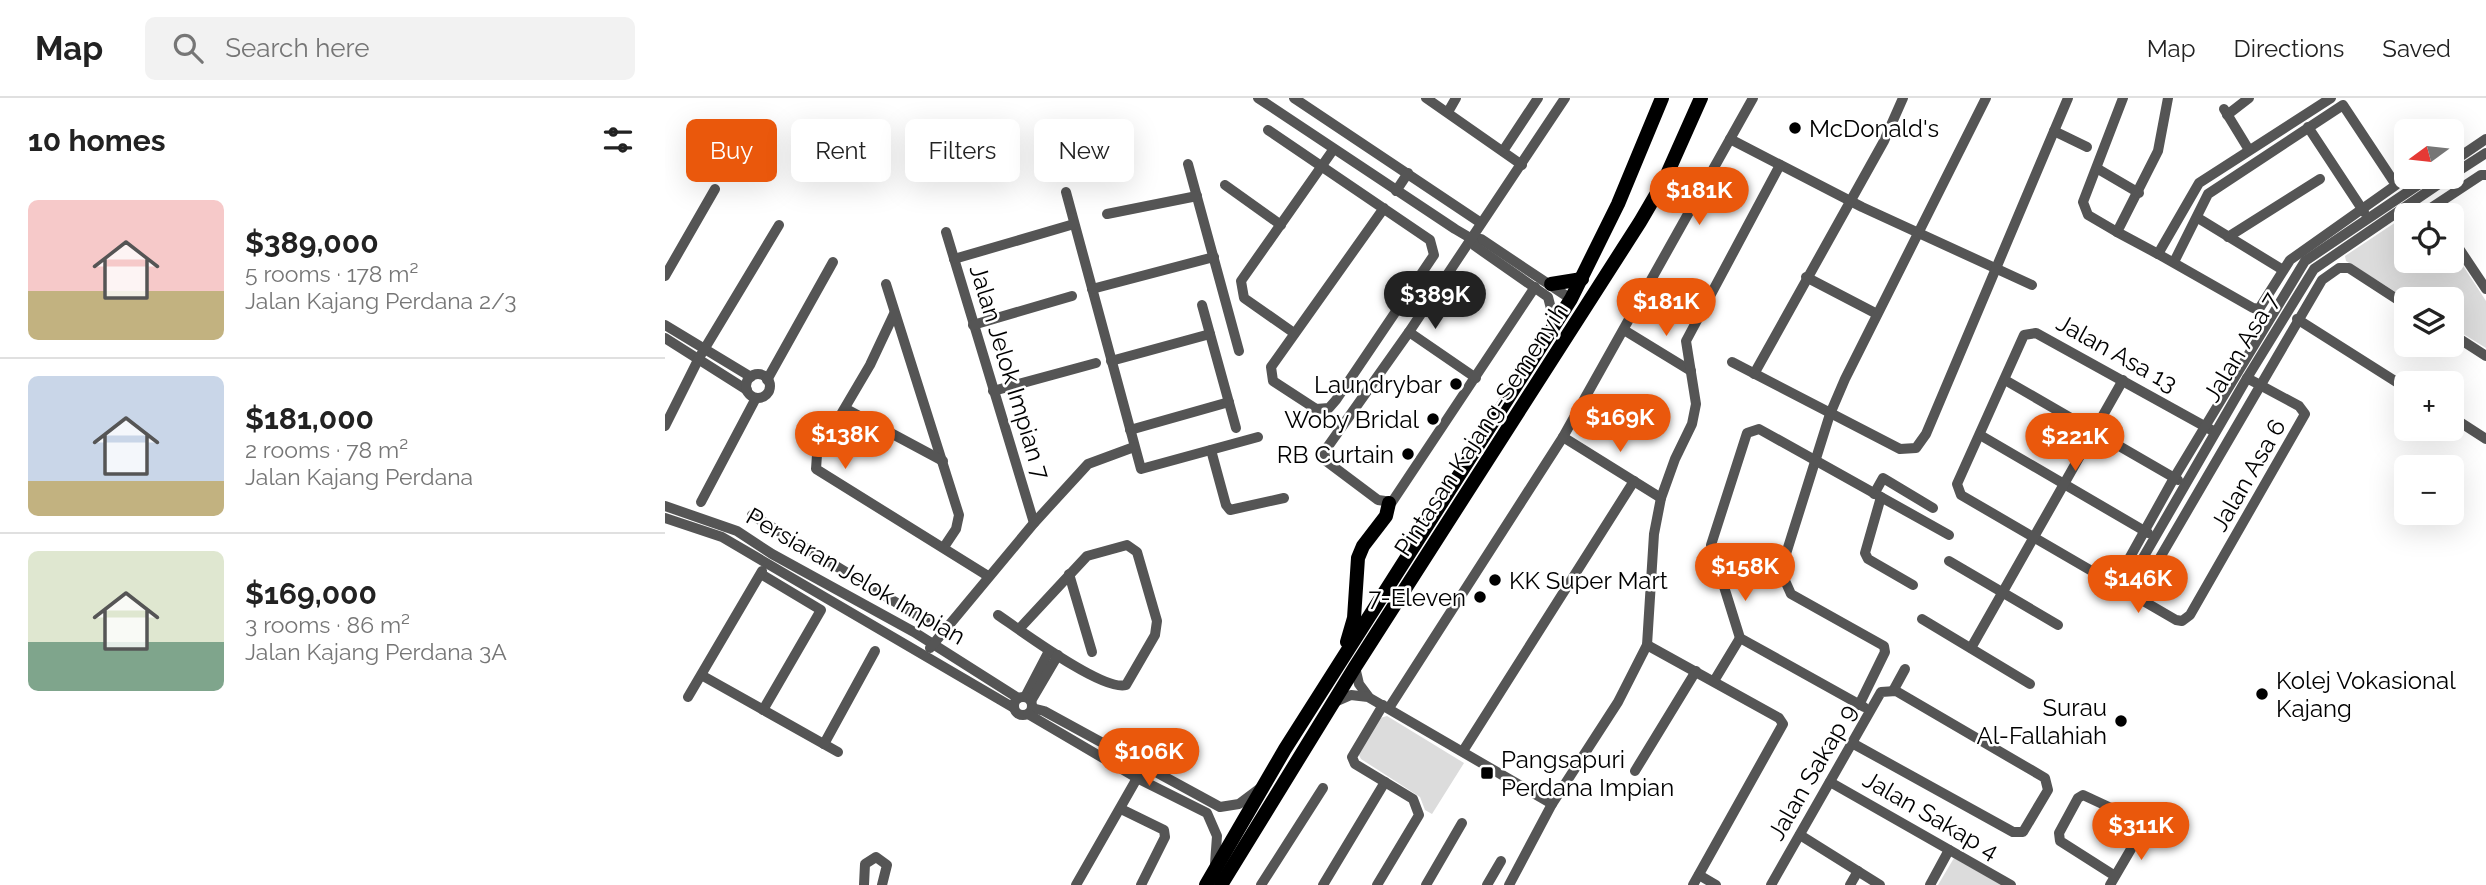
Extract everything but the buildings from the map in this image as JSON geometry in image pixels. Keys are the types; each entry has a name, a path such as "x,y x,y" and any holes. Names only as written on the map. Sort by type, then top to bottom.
{"highway":[{"name":"Pintasan Kajang-Semenyih","path":"1206,885 1217,878 1333,704 1349,662 1571,299 1618,204 1662,98"},
{"path":"1689,98 1694,118"},
{"name":"Pintasan Kajang-Semenyih","path":"1217,878 1262,786 1349,662 1640,222 1694,118 1701,98"},
{"path":"1551,284 1582,279"},
{"path":"1349,662 1358,558 1363,546 1385,516 1389,503"}],"street":[{"path":"1258,98 1396,191 1472,239 1481,239 1571,299"},
{"path":"1294,98 1481,223"},
{"path":"1426,98 1522,165"},
{"path":"1448,112 1456,98"},
{"path":"1503,151 1538,98"},
{"path":"1535,287 1389,503 1378,500 1331,468 1325,461 1324,452 1409,332 1565,98"},
{"path":"1377,885 1419,816 1413,799 1355,764 1352,757 1563,437 1753,98"},
{"path":"1754,374 1884,141 1903,98"},
{"path":"1860,705 1885,652 1884,646 1791,594 1782,574 1830,414 1917,232 1986,98"},
{"path":"1732,362 1900,449 1911,450 1920,444 1997,270 2068,98"},
{"path":"2123,98 2098,169 2083,202 2084,209 2117,232 2253,309 2259,309 2290,260 2396,185 2343,105 2208,194 2174,262"},
{"path":"2117,232 2158,151 2168,98"},
{"path":"2249,98 2226,112 2249,150"},
{"path":"2158,254 2199,183 2331,98"},
{"path":"2308,127 2371,222"},
{"path":"1268,130 1323,165 1430,240 1434,255 1329,408 1316,409 1273,381 1271,367 1384,208"},
{"path":"2054,131 2087,147"},
{"path":"1730,139 1851,201 2032,285"},
{"path":"2464,154 2484,141"},
{"path":"2260,143 2268,154"},
{"path":"1294,332 1244,298 1241,281 1333,150"},
{"name":"Jalan Asa 7","path":"2464,167 2486,153"},
{"path":"1188,164 1239,351"},
{"path":"1510,885 1552,804 1618,702 1647,645 1654,534 1661,498 1675,459 1692,424 1696,404 1686,341 1780,165"},
{"path":"2098,169 2139,193"},
{"path":"1396,191 1408,173"},
{"path":"2445,203 2484,175"},
{"path":"2228,237 2320,179"},
{"path":"1225,185 1282,225"},
{"path":"665,276 715,189"},
{"path":"2420,189 2429,203"},
{"name":"Jalan Asa 7","path":"2120,587 2185,484 2210,429 2275,320 2331,250 2420,189"},
{"path":"1066,192 1141,469 1258,437"},
{"path":"1107,214 1197,196"},
{"path":"2197,218 2283,270"},
{"path":"954,259 1075,224"},
{"path":"665,426 701,354 779,225"},
{"name":"Jalan Jelok Impian 7","path":"946,232 1034,523"},
{"path":"1472,239 1475,246 1548,297 1555,325"},
{"path":"2331,250 2339,268 2349,268 2394,297"},
{"path":"2464,256 2486,289"},
{"path":"1092,289 1214,257"},
{"path":"701,502 756,398 767,393 768,380 833,262"},
{"name":"Jalan Asa 7","path":"2137,597 2297,318 2322,280 2339,268"},
{"path":"1806,277 1877,314"},
{"path":"886,284 959,514 956,529 944,547"},
{"path":"973,325 1072,296"},
{"path":"1202,305 1236,428"},
{"path":"894,314 846,409 817,456 816,469 988,576"},
{"path":"2297,318 2394,380"},
{"name":"Jalan Asa 7","path":"2120,587 2144,531 2174,478 2247,378 2275,320"},
{"path":"665,325 756,398"},
{"path":"1624,330 1691,372"},
{"path":"1409,332 1476,378"},
{"name":"Jalan Asa 13","path":"2005,380 2024,335 2036,332 2210,429"},
{"path":"1111,362 1210,334"},
{"path":"665,338 751,377 759,374 768,380"},
{"path":"2464,342 2486,356"},
{"path":"993,391 1096,363"},
{"path":"747,390 751,377"},
{"path":"2247,378 2259,384"},
{"path":"2137,597 1961,495 1957,484 2005,380 2185,484"},
{"path":"1971,648 2123,380"},
{"name":"Jalan Asa 6","path":"2137,597 2176,620 2182,621 2190,615 2303,424 2305,414 2299,406 2259,384"},
{"path":"1130,430 1229,402"},
{"path":"846,409 943,461"},
{"path":"2464,425 2486,439"},
{"path":"1870,711 1739,638 1711,545 1747,433 1759,429 1949,535"},
{"path":"1980,435 2154,537"},
{"path":"1563,437 1661,498"},
{"path":"926,654 988,576 1088,464 1134,447"},
{"path":"1211,450 1226,505 1230,510 1284,498"},
{"path":"1913,584 1868,559 1865,553 1882,478 1933,508"},
{"path":"1463,751 1634,481"},
{"name":"Persiaran Jelok Impian","path":"665,506 729,527 769,559 926,654 1024,704 1044,711 1220,807 1239,804 1262,786"},
{"path":"752,515 943,631"},
{"name":"Persiaran Jelok Impian","path":"665,518 722,537 769,559 933,644 1024,704 1035,720 1137,778 1207,813 1212,819 1217,836 1217,878"},
{"path":"998,615 1053,653 1113,686 1126,685 1155,635 1157,621 1137,552 1127,545 1087,556 1019,629"},
{"path":"688,697 703,676 769,559"},
{"path":"1949,561 2058,625"},
{"path":"1069,573 1092,652"},
{"path":"761,574 821,610 763,710"},
{"path":"1922,619 2030,684"},
{"path":"1714,681 1739,638"},
{"path":"1647,645 1779,718 1783,724 1781,732 1696,880 1716,885"},
{"path":"824,744 875,651"},
{"path":"1024,704 1053,653"},
{"path":"1349,662 1368,696 1552,804"},
{"path":"1852,743 2013,832 2023,831 2047,790 2045,778 1895,691 1905,669"},
{"path":"1635,771 1696,671"},
{"path":"703,676 838,752"},
{"name":"Jalan Sakap 9","path":"1771,885 1881,692 1895,691"},
{"path":"1333,704 1351,695 1368,696"},
{"path":"1076,885 1143,767"},
{"path":"1323,885 1385,782"},
{"name":"Jalan Sakap 4","path":"1830,782 2011,885"},
{"path":"1261,885 1322,788"},
{"path":"2083,795 2140,824 2141,832 2113,881 2060,841 2059,833 2078,798 2083,795"},
{"path":"1121,808 1164,830 1165,837 1141,885"},
{"path":"1426,885 1462,823"},
{"path":"1800,835 1880,885"},
{"path":"1930,885 1949,850"},
{"path":"864,885 865,864 876,858 885,862 888,870 882,885"},
{"path":"1487,885 1501,861"},
{"path":"1850,885 1858,871"}],"shaded area":[{"path":"2394,223 2394,273 2464,273 2464,267 2486,301 2486,348 2464,334 2464,287 2394,287 2394,291 2346,261 2345,256"},
{"path":"1387,716 1464,763 1432,814 1425,810 1420,797 1361,759 1358,753 1377,719"},
{"path":"1954,858 2002,885 1938,885"}],"place":[{"name":"McDonald's","path":"1795,128"},
{"name":"Laundrybar","path":"1456,384"},
{"name":"Woby Bridal","path":"1433,419"},
{"name":"RB Curtain","path":"1408,454"},
{"name":"KK Super Mart","path":"1495,580"},
{"name":"7-Eleven","path":"1480,597"},
{"name":"Kolej Vokasional Kajang","path":"2262,694"},
{"name":"Surau Al-Fallahiah","path":"2121,721"},
{"name":"Pangsapuri Perdana Impian","path":"1487,773"}]}
